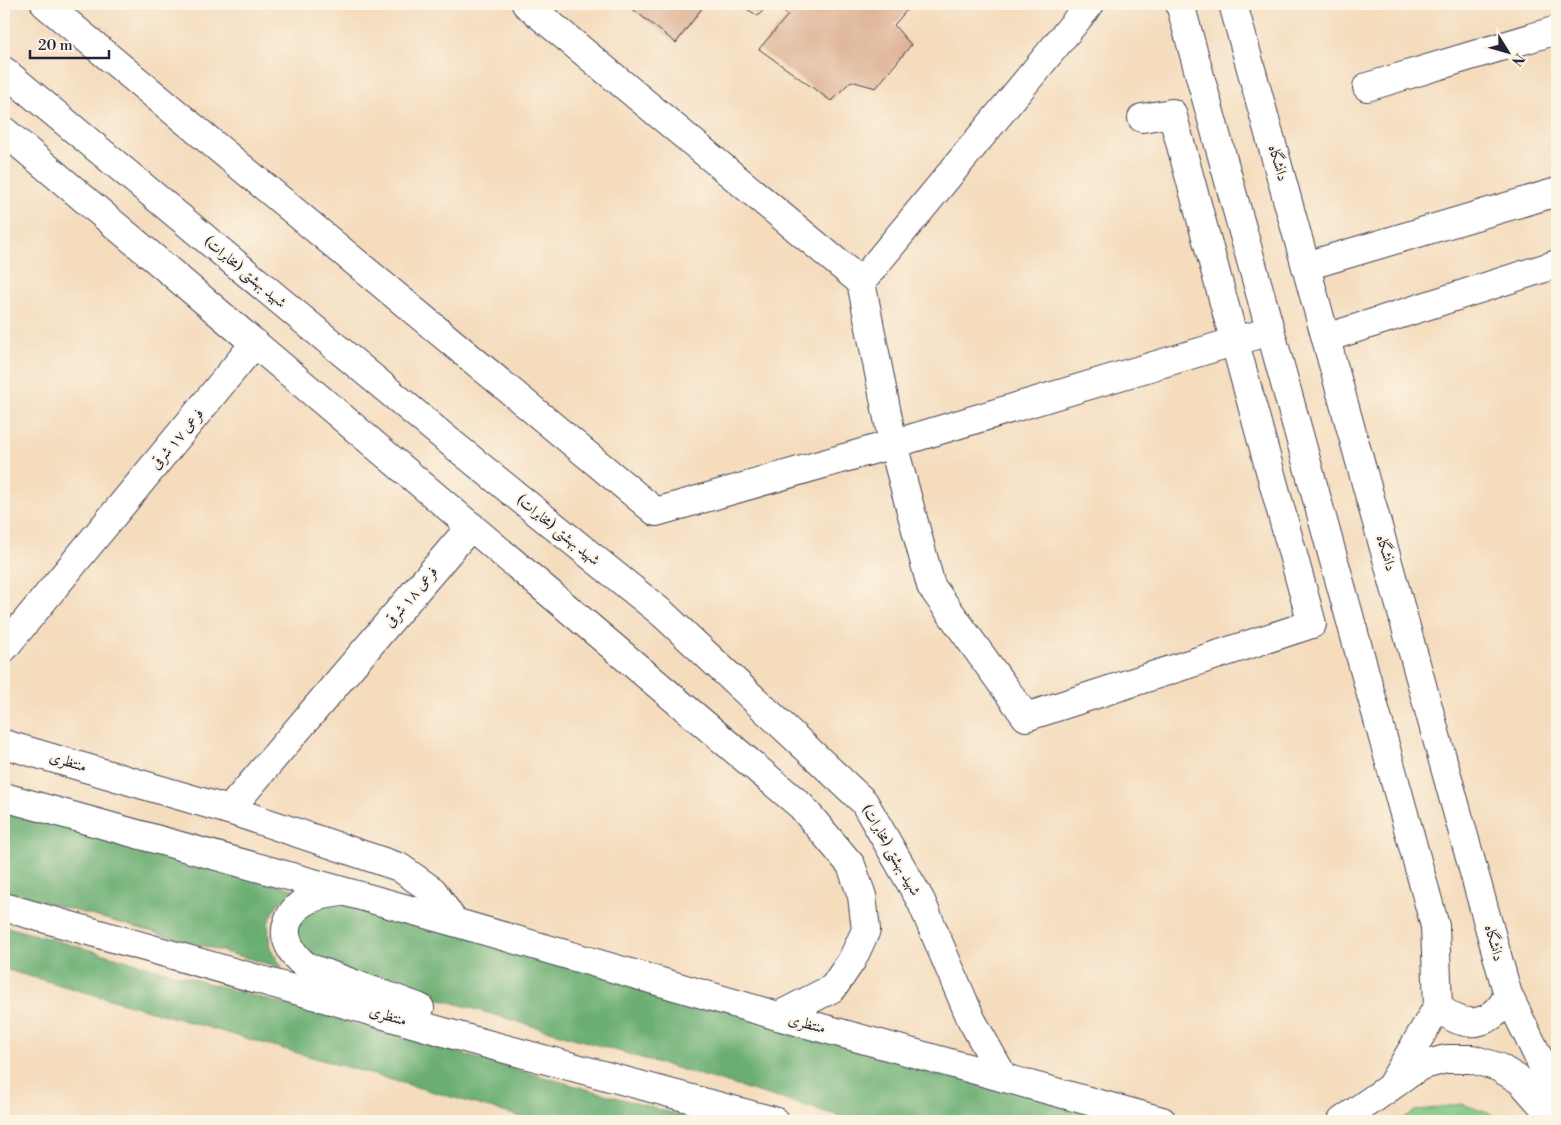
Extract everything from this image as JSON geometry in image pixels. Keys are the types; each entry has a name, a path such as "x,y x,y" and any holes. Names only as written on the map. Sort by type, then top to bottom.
{"main road":[{"path":"45,4 656,512 894,444 1270,331"},
{"path":"526,4 861,282 894,444 931,586 1026,717 1312,624 1172,113 1142,118"},
{"path":"861,282 1090,4"},
{"path":"1180,4 1435,926 1438,1006 1390,1087"},
{"name":"دانشگاه","path":"1233,4 1508,995 1557,1095"},
{"path":"1367,87 1557,30"},
{"name":"شهید بهشتی (مخابرات)","path":"4,71 450,442 663,614 864,802 921,901 971,1019 1004,1078"},
{"path":"4,131 801,806 851,865 862,896 866,930 852,960 833,988 778,1016"},
{"path":"1306,266 1557,192"},
{"path":"1326,338 1557,264"},
{"name":"فرعی ۱۷ شرقی","path":"4,648 255,344"},
{"name":"فرعی ۱۸ شرقی","path":"229,810 471,526"},
{"name":"منتظری","path":"4,744 229,810 399,868 433,891 454,922"},
{"name":"منتظری","path":"4,797 454,922 778,1016 1162,1121"},
{"path":"346,892 313,898 300,904 291,914 286,924 285,938 305,966 443,1016 472,1040"},
{"name":"منتظری","path":"4,906 472,1040 774,1121"},
{"path":"1438,1006 1447,1015 1458,1021 1470,1023 1483,1021 1494,1015 1503,1006 1508,995"},
{"path":"1342,1121 1420,1066 1446,1059 1472,1059 1498,1067 1521,1081 1556,1121"}],"green space":[{"path":"4,808 296,890 277,905 268,923 270,948 283,968 4,891"},
{"path":"350,903 1135,1121 857,1121 317,963 292,936 298,917 320,906"},
{"path":"4,926 701,1121 535,1121 4,969"},
{"path":"1462,1104 1502,1118 1505,1121 1400,1121 1415,1111"}],"building":[{"path":"626,4 705,4 676,43"},
{"path":"739,4 769,4 758,16"},
{"path":"771,4 912,4 894,25 911,45 876,88 851,81 831,101 759,49 788,15"}]}
